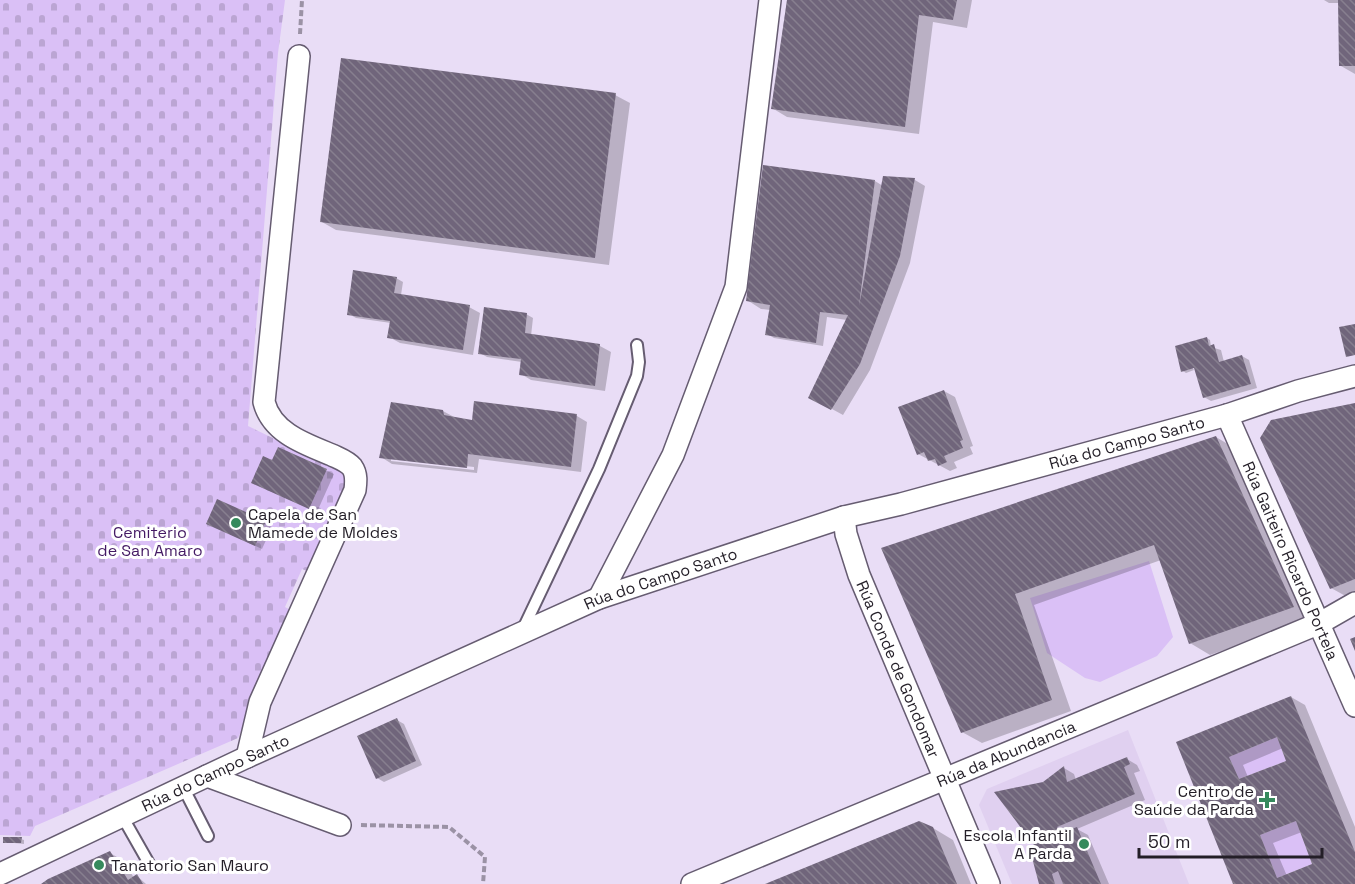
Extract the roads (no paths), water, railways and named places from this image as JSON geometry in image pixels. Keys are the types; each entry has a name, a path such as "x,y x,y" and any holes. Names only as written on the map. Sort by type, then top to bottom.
{"street":[{"path":"599,598 673,455 736,287 770,0"},
{"path":"247,757 260,702 355,490 356,478 353,468 343,460 292,438 267,414 264,402 299,56"},
{"name":"Rúa do Campo Santo","path":"0,874 247,757 599,598 844,517 901,504 1227,415 1298,391 1355,376"},
{"name":"Rúa Gaiteiro Ricardo Portela","path":"1227,415 1355,706"},
{"name":"Rúa Conde de Gondomar","path":"844,517 846,534 859,575 989,884"},
{"name":"Rúa da Abundancia","path":"692,884 1320,623 1355,603"},
{"path":"207,776 340,825"}],"lane":[{"path":"521,632 599,469 637,376 639,362 637,345"},
{"path":"183,787 208,836"},
{"path":"122,816 151,867"}],"place":[{"name":"Capela de San Mamede de Moldes","path":"236,523"},
{"name":"Centro de Saúde da Parda","path":"1267,800"},
{"name":"Escola Infantil A Parda","path":"1084,844"},
{"name":"Tanatorio San Mauro","path":"99,865"}],"park label":[{"name":"Cemiterio de San Amaro","path":"150,541"}]}
